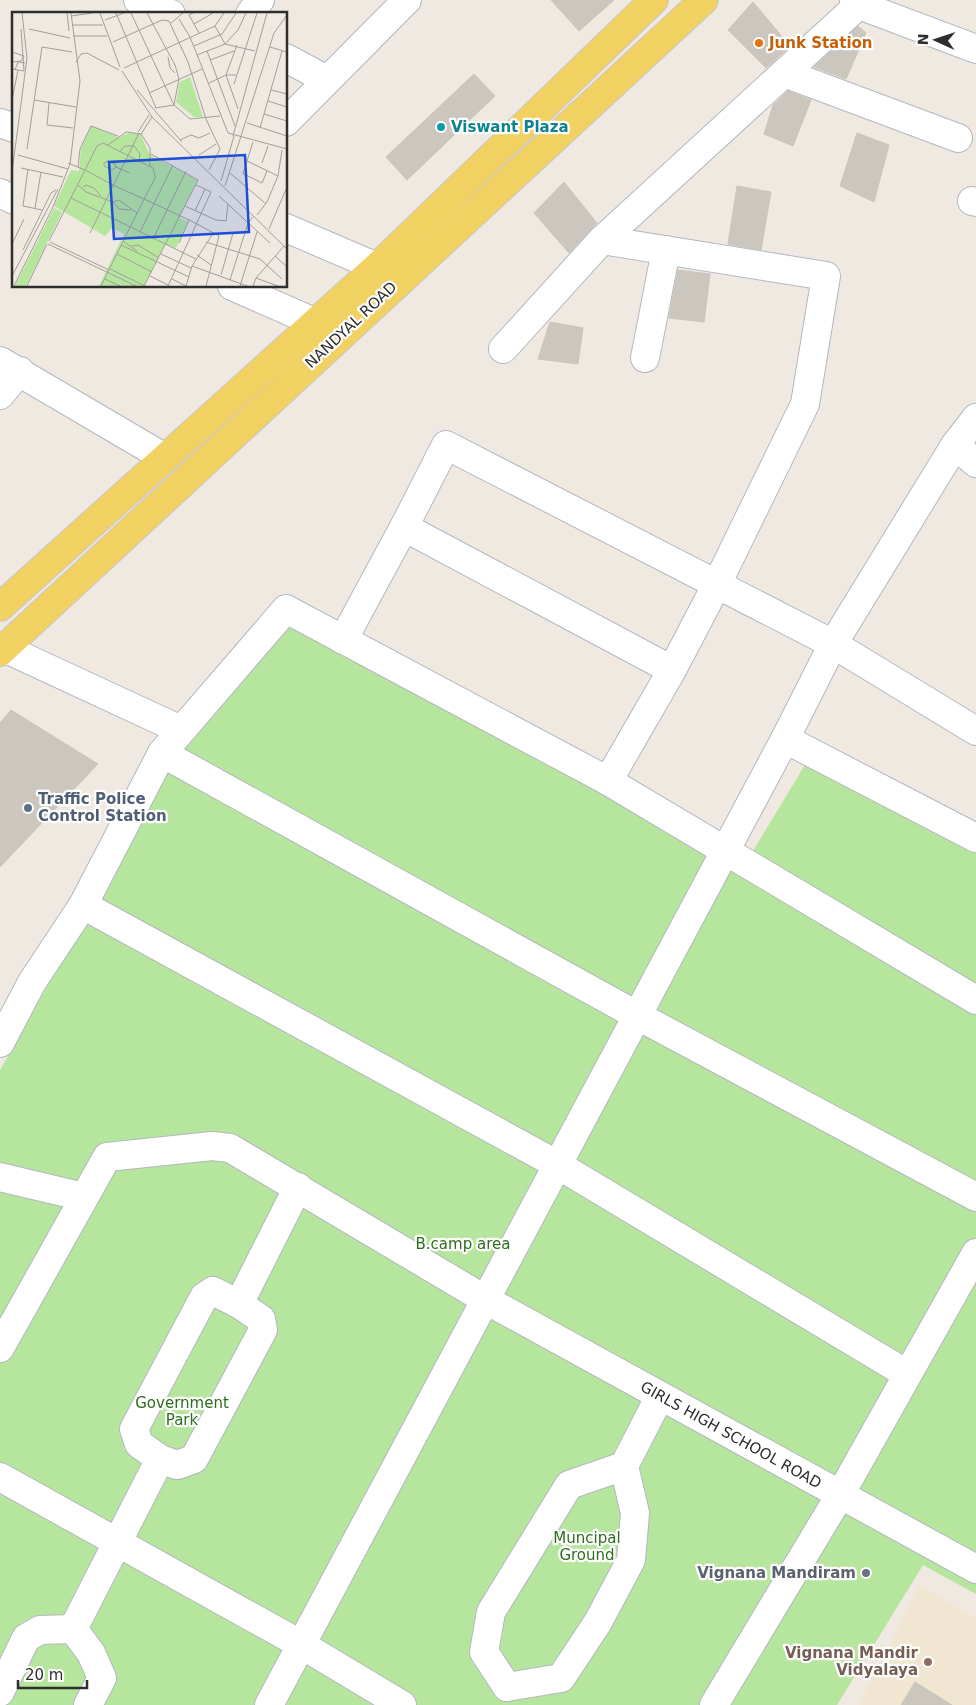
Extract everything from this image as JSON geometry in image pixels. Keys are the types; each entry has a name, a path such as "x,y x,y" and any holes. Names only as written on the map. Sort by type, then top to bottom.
{"main road":[{"name":"NANDYAL ROAD","path":"0,606 376,267 654,0"},
{"name":"NANDYAL ROAD","path":"2,650 704,0"}],"street":[{"path":"138,0 166,12"},
{"path":"251,12 260,0"},
{"path":"288,120 407,0"},
{"path":"503,349 602,240 859,2 976,49"},
{"path":"288,59 326,80"},
{"path":"784,73 958,138"},
{"path":"0,123 12,127"},
{"path":"0,193 12,199"},
{"path":"288,229 376,267"},
{"path":"602,240 826,276 805,404 718,584 672,670 608,782"},
{"path":"645,358 666,250"},
{"path":"237,288 314,322"},
{"path":"0,395 10,366 165,458"},
{"path":"269,1705 638,1016 785,739 833,644 955,445 976,418"},
{"path":"343,640 446,445 833,644 976,731"},
{"path":"955,445 976,463"},
{"path":"404,527 672,670"},
{"path":"0,1043 32,982 83,905 162,753 286,609 608,782 726,850 976,1000"},
{"path":"2,650 181,730"},
{"path":"785,739 976,838"},
{"path":"162,753 638,1016 976,1197"},
{"path":"83,905 558,1165 908,1374"},
{"name":"GIRLS HIGH SCHOOL ROAD","path":"84,1197 107,1157 212,1146 230,1148 486,1300 976,1569"},
{"path":"0,1177 84,1197 3,1334"},
{"path":"239,1304 298,1187"},
{"path":"714,1705 840,1495 976,1253"},
{"path":"213,1291 239,1304 261,1319 263,1330 194,1460 176,1465 160,1459 139,1444 134,1429 204,1297 213,1291"},
{"path":"624,1466 569,1485 491,1612 484,1652 502,1696 561,1678 598,1622 631,1560 635,1513 624,1466 660,1396"},
{"path":"72,1629 160,1459"},
{"path":"0,1477 302,1646 402,1705"},
{"path":"0,1692 26,1638 40,1630 72,1629"},
{"path":"72,1629 91,1653 102,1678 88,1705"}],"shaded area":[{"name":"Vignana Mandir Vidyalaya","path":"920,1585 976,1619 976,1705 859,1705"}],"green space":[{"name":"B.camp area","path":"287,620 742,869 805,765 976,852 976,1594 923,1565 837,1705 0,1705 0,1070 97,898 172,752"}],"building":[{"path":"551,0 614,0 579,31"},
{"path":"753,2 790,46 766,68 728,30"},
{"path":"858,26 866,33 846,79 814,67"},
{"name":"Viswant Plaza","path":"474,74 495,96 407,180 386,157"},
{"path":"788,91 811,100 793,146 764,134 773,105"},
{"path":"857,133 889,145 874,202 840,186"},
{"path":"564,182 597,223 569,253 534,213"},
{"path":"737,186 771,192 761,250 728,244"},
{"path":"678,270 710,274 704,322 669,318"},
{"path":"550,322 583,328 578,364 538,359"},
{"name":"Traffic Police Control Station","path":"11,710 98,764 0,867 0,723"},
{"path":"915,1682 952,1705 901,1705"}],"place":[{"name":"Junk Station","path":"759,43"},
{"name":"Viswant Plaza","path":"441,127"},
{"name":"Traffic Police Control Station","path":"28,808"},
{"name":"Vignana Mandiram","path":"866,1573"},
{"name":"Vignana Mandir Vidyalaya","path":"928,1662"}],"park label":[{"name":"Government Park","path":"182,1412"},
{"name":"Muncipal Ground","path":"587,1546"}]}
